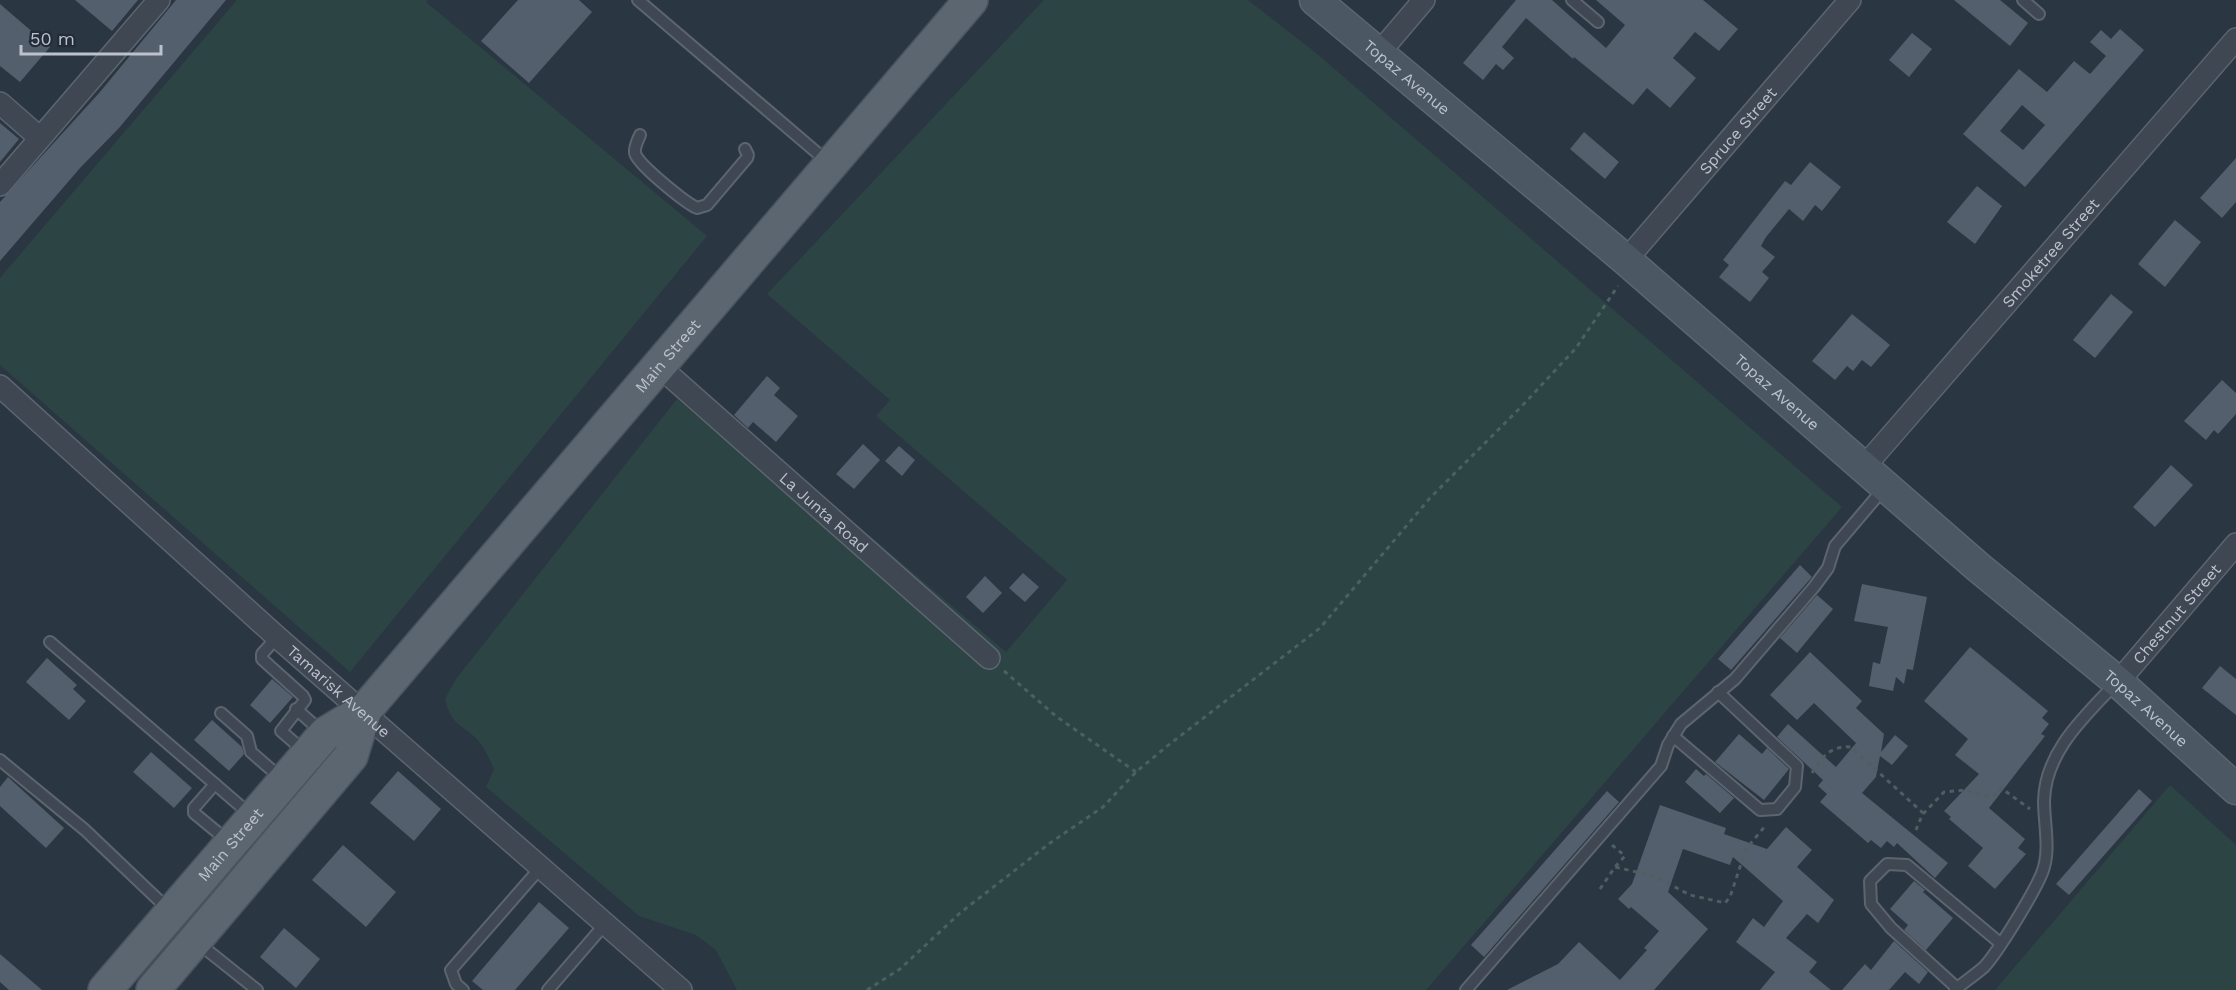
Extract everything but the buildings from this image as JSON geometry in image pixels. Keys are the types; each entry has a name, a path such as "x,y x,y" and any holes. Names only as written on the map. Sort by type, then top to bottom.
{"main road":[{"name":"Main Street","path":"105,990 316,743 364,710 660,367 971,0"},
{"name":"Main Street","path":"153,990 351,756 364,710"}],"street":[{"path":"0,185 158,0"},
{"name":"Topaz Avenue","path":"1315,0 1629,262 1978,567 2118,682 2236,789"},
{"path":"1379,53 1425,0"},
{"name":"Spruce Street","path":"1629,262 1850,0"},
{"name":"Smoketree Street","path":"1864,466 2236,39"},
{"path":"0,104 40,138"},
{"name":"La Junta Road","path":"660,367 989,658"},
{"name":"Tamarisk Avenue","path":"0,386 277,637 364,710 681,990"},
{"name":"Chestnut Street","path":"2118,682 2236,544"}],"lane":[{"path":"638,0 831,165"},
{"path":"1572,0 1598,22"},
{"path":"2023,0 2039,14"},
{"path":"640,135 636,148 637,156 644,165 697,208 707,205 747,158 745,149"},
{"path":"1466,990 1661,766 1673,736 1681,724 1735,680 1814,587 1828,568 1835,546 1886,486"},
{"path":"277,637 262,654 262,659 305,700 280,731 316,743"},
{"path":"50,642 254,817"},
{"path":"2000,943 1907,865 1887,864 1870,881 1871,904 1884,920 1956,989 1985,966 2000,943 2043,872 2046,854 2044,797 2054,762 2072,729 2118,682"},
{"path":"1673,736 1760,810 1778,809 1795,788 1797,766 1718,692"},
{"path":"296,709 316,743"},
{"path":"221,713 247,736 251,752 284,781"},
{"path":"0,760 85,830 171,913"},
{"path":"215,784 194,808 194,813 230,843"},
{"path":"463,990 456,984 450,970 542,866"},
{"path":"548,990 606,923"},
{"path":"195,940 257,990"}],"path":[{"path":"867,990 900,969 960,914 1050,843 1103,807 1136,772 1320,628 1430,498 1576,348 1629,262"},
{"path":"989,658 1057,717 1136,772"},
{"path":"1809,777 1827,753 1838,747 1851,747 1864,756 1923,814"},
{"path":"1916,830 1923,814 1944,792 1966,790 1992,798 2001,788 2030,808 2032,820"},
{"path":"1615,867 1654,876 1690,895 1725,903 1730,897 1750,842 1768,823"},
{"path":"1600,889 1625,856 1601,834"}],"green space":[{"path":"237,0 428,0 426,2 707,236 350,672 0,365 0,278"},
{"path":"1044,0 1248,0 1316,53 1842,507 1426,990 737,990 716,950 696,935 639,916 486,787 494,769 489,757 477,739 453,719 447,708 445,699 456,679 677,399 800,504 814,488 1006,652 1067,580 876,416 890,400 767,294"},
{"path":"2170,785 2236,845 2236,990 1995,990"}]}
